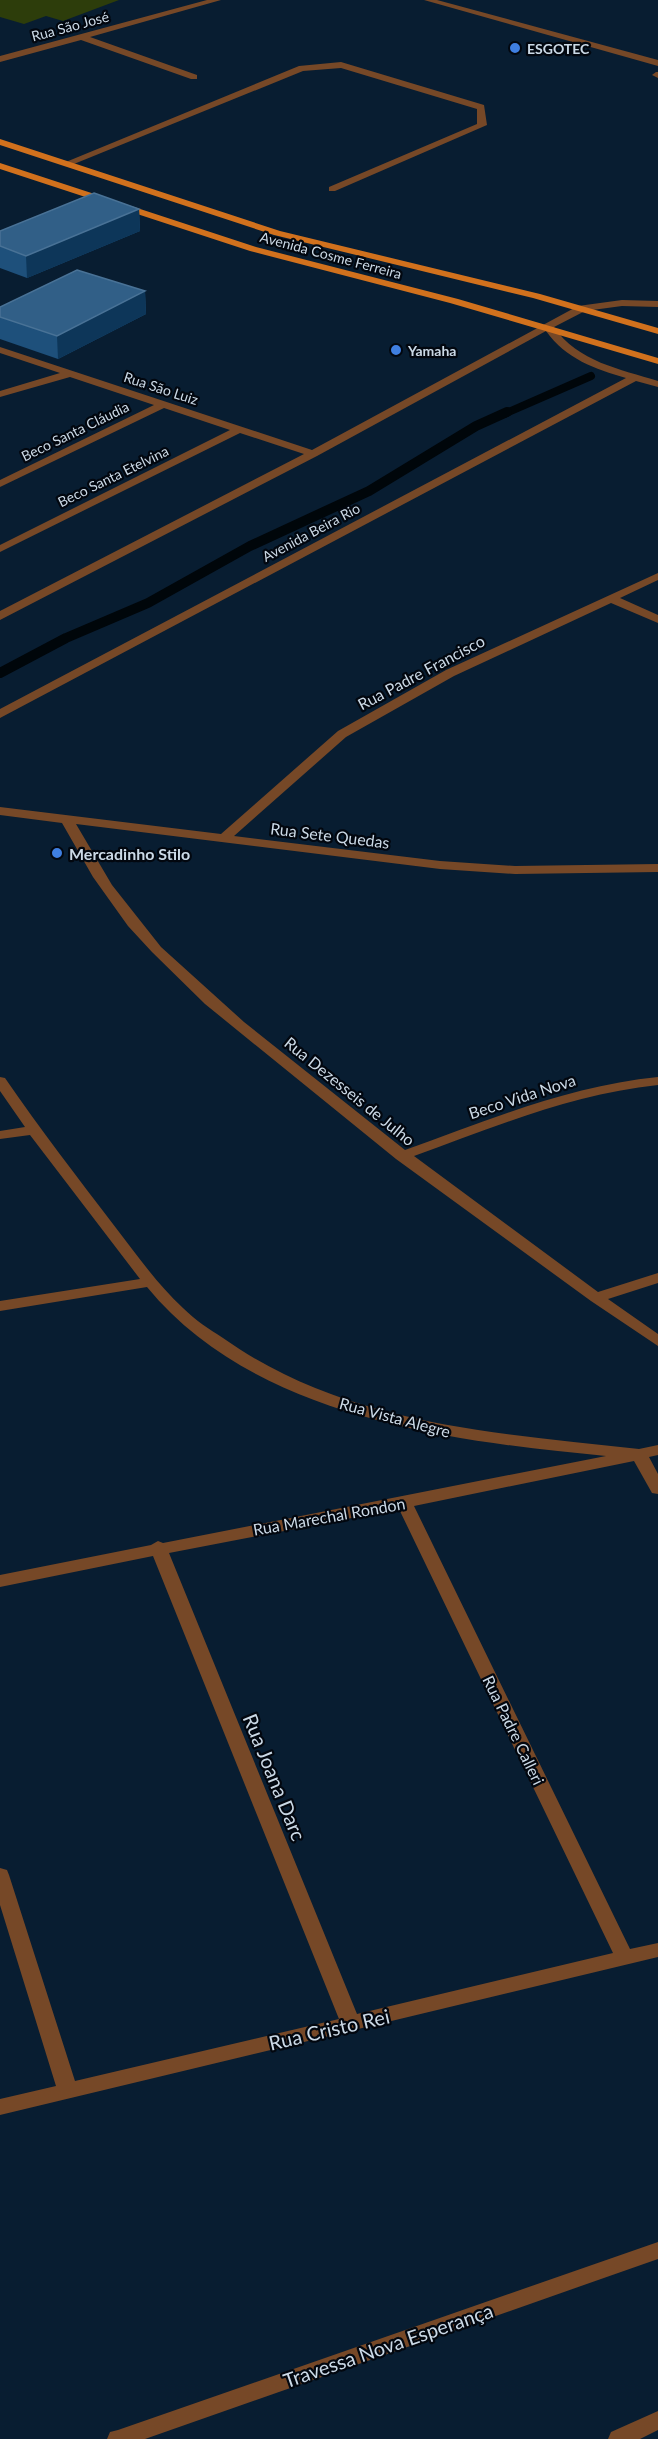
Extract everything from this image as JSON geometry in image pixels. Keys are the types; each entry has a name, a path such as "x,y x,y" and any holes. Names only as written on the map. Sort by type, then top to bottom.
{"main road":[{"name":"Avenida Cosme Ferreira","path":"0,142 286,236 582,308 658,331"},
{"name":"Avenida Cosme Ferreira","path":"0,166 253,249 549,328 658,362"}],"street":[{"name":"Rua São José","path":"0,59 217,0"},
{"path":"428,0 658,63"},
{"path":"82,37 194,76"},
{"path":"66,164 302,68 341,65 481,107 482,125 332,189"},
{"path":"0,616 313,454 549,328 582,308 622,303 658,304"},
{"path":"549,328 557,342 574,356 658,384"},
{"name":"Rua São Luiz","path":"0,350 313,454"},
{"path":"0,394 69,374"},
{"name":"Avenida Beira Rio","path":"0,714 635,376"},
{"name":"Beco Santa Cláudia","path":"0,484 163,404"},
{"name":"Beco Santa Etelvina","path":"0,549 240,429"},
{"path":"0,473 14,478"},
{"name":"Rua Padre Francisco","path":"225,837 342,734 450,673 658,576"},
{"path":"610,598 658,619"},
{"name":"Rua Sete Quedas","path":"0,811 440,865 526,870 658,868"},
{"name":"Rua Dezesseis de Julho","path":"68,821 112,896 148,939 248,1032 401,1156 658,1341"},
{"name":"Rua Vista Alegre","path":"0,1081 32,1130 150,1282 187,1320 229,1351 291,1384 354,1410 423,1429 498,1441 639,1454"},
{"name":"Beco Vida Nova","path":"401,1156 598,1090 634,1082 658,1081"},
{"path":"0,1134 32,1130"},
{"path":"596,1298 658,1278"},
{"path":"0,1306 150,1282"},
{"name":"Rua Marechal Rondon","path":"0,1581 158,1548 404,1503 658,1450"},
{"path":"639,1454 658,1489"},
{"name":"Rua Padre Calleri","path":"404,1503 625,1958"},
{"name":"Rua Joana Darc","path":"158,1548 351,2024"},
{"path":"0,1875 68,2091"},
{"name":"Rua Cristo Rei","path":"0,2107 658,1950"},
{"name":"Travessa Nova Esperança","path":"118,2439 658,2250"},
{"path":"619,2439 658,2420"}],"green space":[{"path":"0,0 119,0 63,21 46,16 24,24 0,17"}],"building":[{"path":"94,193 139,209 26,256 0,246 0,231"},
{"path":"77,270 145,291 57,336 0,317 0,307"}],"waterway":[{"path":"504,414 591,376"},
{"path":"0,673 66,638 148,603 250,546 369,491 476,426 507,412"}],"place":[{"name":"ESGOTEC","path":"515,48"},
{"name":"Yamaha","path":"396,350"},
{"name":"Mercadinho Stilo","path":"57,853"}]}
